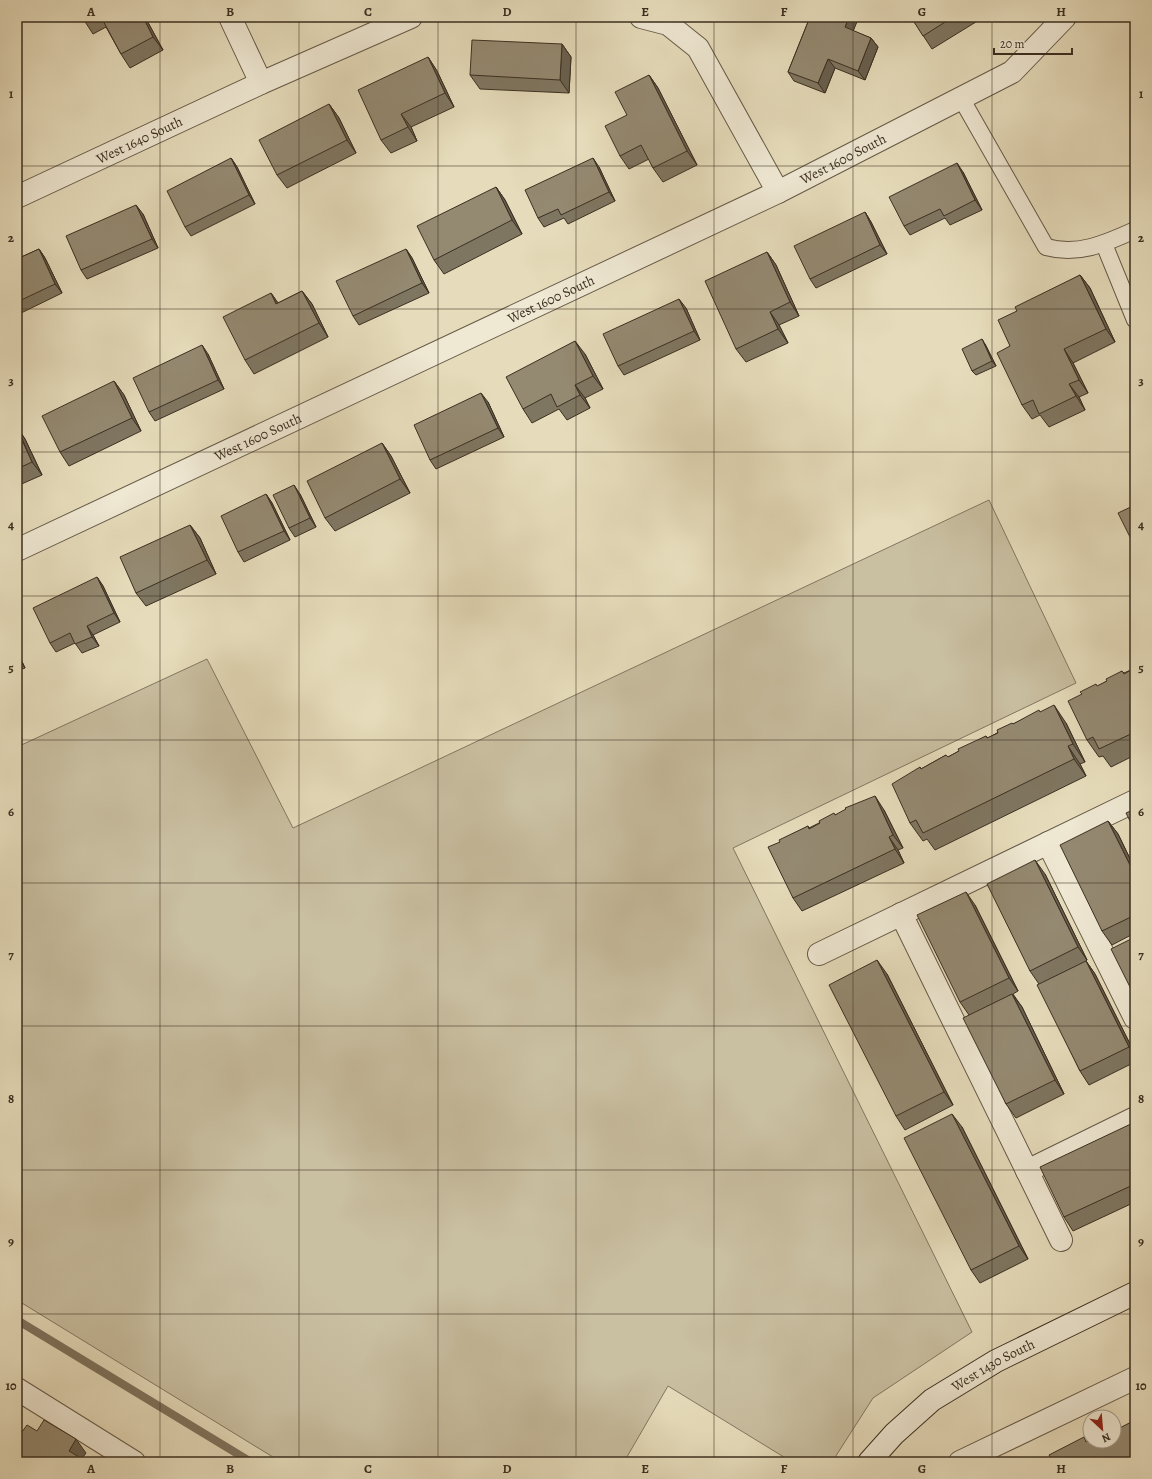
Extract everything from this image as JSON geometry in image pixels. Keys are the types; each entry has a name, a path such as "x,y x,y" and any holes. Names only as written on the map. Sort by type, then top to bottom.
{"street":[{"path":"230,17 261,83"},
{"name":"West 1640 South","path":"17,197 261,83 411,17"},
{"path":"641,17 668,24 698,48 778,192"},
{"name":"West 1600 South","path":"17,550 778,192 1012,72 1065,17"},
{"path":"819,954 1135,801"},
{"path":"1048,843 1135,1018"},
{"path":"901,914 1061,1240"},
{"path":"1026,1171 1135,1118"},
{"name":"West 1430 South","path":"869,1462 894,1434 932,1400 996,1361 1135,1293"},
{"path":"960,1462 1135,1378"},
{"path":"17,1389 134,1462"}],"lane":[{"path":"961,98 1046,247 1061,251 1104,244 1135,230"},
{"path":"1104,244 1135,320"}],"shaded area":[{"path":"989,500 1076,683 733,848 972,1332 873,1398 832,1462 792,1462 668,1386 624,1462 281,1462 17,1300 17,747 207,659 293,828"}],"building":[{"path":"82,17 90,17 84,20"},
{"path":"101,17 143,17 153,37 121,54"},
{"path":"810,17 849,17 845,27 871,38 858,71 828,59 818,83 788,72"},
{"path":"911,17 953,17 923,36"},
{"path":"472,40 562,44 560,80 470,75"},
{"path":"428,57 445,93 401,114 408,127 381,140 358,90"},
{"path":"649,75 687,151 653,168 641,145 620,156 605,126 627,115 615,92"},
{"path":"329,104 347,140 277,175 259,140"},
{"path":"231,158 249,195 185,227 167,191"},
{"path":"593,158 609,192 561,215 558,209 538,218 525,190"},
{"path":"957,163 975,200 944,216 940,209 904,226 889,197"},
{"path":"496,187 512,220 434,260 417,226"},
{"path":"136,205 152,239 81,270 66,236"},
{"path":"865,212 880,245 810,279 794,246"},
{"path":"39,249 55,284 17,302 17,259"},
{"path":"406,249 422,283 353,316 336,281"},
{"path":"767,252 790,302 770,312 778,329 736,349 705,281"},
{"path":"1080,275 1106,329 1064,349 1079,380 1069,384 1076,396 1039,414 1033,400 1022,405 997,353 1010,346 998,320 1017,311 1015,307"},
{"path":"302,291 319,323 245,360 223,317 271,293 276,304"},
{"path":"679,299 694,331 618,366 603,334"},
{"path":"982,339 992,361 972,371 962,349"},
{"path":"575,341 593,376 575,385 580,395 557,407 551,394 523,409 506,377"},
{"path":"202,345 218,380 149,412 133,378"},
{"path":"114,381 132,418 60,452 42,416"},
{"path":"481,393 498,428 430,460 414,425"},
{"path":"17,429 32,462 17,469"},
{"path":"382,443 400,479 325,518 307,481"},
{"path":"294,485 310,518 289,528 273,495"},
{"path":"266,494 284,531 238,552 221,516"},
{"path":"1135,505 1135,547 1118,513"},
{"path":"190,525 207,560 136,593 120,557"},
{"path":"97,577 114,613 87,626 92,637 75,644 70,633 50,643 33,608"},
{"path":"1135,668 1135,732 1099,749 1093,737 1087,740 1068,701 1082,694 1080,692 1096,684 1097,686 1107,681 1106,679 1122,671 1124,674"},
{"path":"1054,705 1073,744 1068,746 1074,759 923,833 916,820 910,823 892,784 920,767 921,769 946,755 948,757 959,751 958,749 986,736 987,738 998,733 997,730 1012,723 1013,724 1039,710 1040,712"},
{"path":"875,796 893,835 889,837 895,849 793,898 768,847 808,826 809,829 820,823 819,821 834,813 835,815 846,809 845,808"},
{"path":"1135,809 1135,831 1126,813"},
{"path":"1108,821 1135,875 1135,915 1102,931 1060,845"},
{"path":"1035,860 1078,947 1030,971 987,884"},
{"path":"966,892 1009,978 960,1002 917,915"},
{"path":"1135,937 1135,997 1111,949"},
{"path":"877,960 944,1092 896,1116 829,985"},
{"path":"1086,961 1129,1047 1080,1071 1037,985"},
{"path":"1012,994 1055,1080 1006,1104 963,1018"},
{"path":"952,1114 1019,1246 971,1270 904,1138"},
{"path":"1135,1122 1135,1184 1064,1217 1040,1167"},
{"path":"44,1420 76,1439 69,1451 79,1457 77,1462 17,1462 17,1436 19,1436 27,1425 37,1431"},
{"path":"1135,1420 1135,1462 1053,1462 1049,1455 1082,1438 1082,1449 1122,1449 1122,1427"}],"waterway":[{"path":"17,1320 251,1462"}]}
